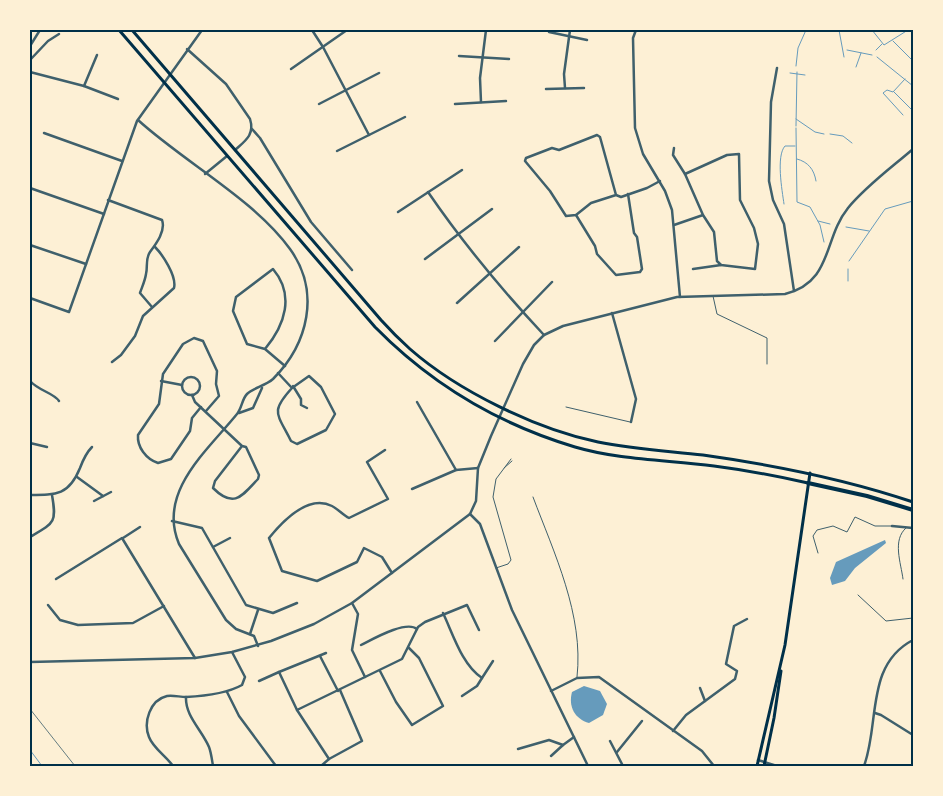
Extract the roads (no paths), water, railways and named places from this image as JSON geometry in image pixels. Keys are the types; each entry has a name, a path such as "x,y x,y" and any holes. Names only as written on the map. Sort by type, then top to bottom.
{"highway":[{"path":"808,483 868,496 913,510"}],"main road":[{"path":"119,30 302,246 398,350 442,385 498,418 575,447 676,463 749,471 808,483"},
{"path":"132,30 332,265 411,350 471,391 503,408 547,427 599,442 711,456 810,473 913,502"},
{"path":"764,764 774,718 810,473"},
{"path":"757,766 781,666"}],"street":[{"path":"30,46 40,30"},
{"path":"30,298 69,312 138,120 202,30"},
{"path":"312,30 346,89 370,136"},
{"path":"291,69 347,30"},
{"path":"481,102 482,58 486,30"},
{"path":"565,88 564,74 570,30"},
{"path":"636,30 633,38 635,128 643,154 660,181 669,200 674,225 680,296"},
{"path":"549,32 587,40"},
{"path":"30,60 40,47 59,34"},
{"path":"187,49 226,84 250,119 252,129 260,138 311,222 352,270"},
{"path":"84,86 96,55"},
{"path":"459,56 509,60"},
{"path":"777,68 771,102 769,181 773,200 784,224 794,291"},
{"path":"30,72 84,86 118,99"},
{"path":"319,104 379,73"},
{"path":"546,89 584,88"},
{"path":"455,104 506,101"},
{"path":"337,151 405,117"},
{"path":"138,120 164,144 250,208 274,230 290,248 303,272 307,291 307,323 298,347 285,366 263,387 246,395 237,414 224,428 182,485 174,503 172,521 179,544 226,620 236,629 250,634 256,640 258,646"},
{"path":"234,150 248,138 252,129"},
{"path":"44,133 122,161"},
{"path":"616,194 591,203 576,215 566,216 550,191 525,161 526,158 552,148 559,150 597,135 600,137 616,194 621,197 647,188 660,181"},
{"path":"674,148 673,155 685,174 702,215 714,232 718,261 721,265"},
{"path":"30,662 195,658 232,652 258,646 314,624 352,603 470,514 476,501 478,468 498,418 526,357 544,335 556,328 680,296 785,294 794,291 812,280 824,264 847,209 877,179 913,149"},
{"path":"685,174 727,155 739,154 740,200 754,228 758,244 755,269 721,265 693,269"},
{"path":"205,174 227,156"},
{"path":"398,212 462,170"},
{"path":"30,188 104,214"},
{"path":"428,192 457,234 488,273 544,335"},
{"path":"576,215 595,246 597,254 616,275 640,272 642,269 628,194"},
{"path":"108,200 160,218 163,224 156,247 150,252 145,266 147,273 140,293 152,307"},
{"path":"426,259 492,209"},
{"path":"674,225 702,215"},
{"path":"30,245 86,264"},
{"path":"112,362 122,356 139,330 142,316 174,288 175,284 164,257 162,258 156,247"},
{"path":"458,303 488,273 519,247"},
{"path":"265,349 282,324 287,298 284,288 273,269 236,297 233,310 248,344 265,349 285,366"},
{"path":"496,340 552,282"},
{"path":"612,312 636,399 630,422"},
{"path":"201,407 192,418 190,431 171,459 163,463 153,462 146,456 138,440 138,435 159,404 163,374 184,344 194,338 200,339 217,371 216,384 220,393 206,411"},
{"path":"278,373 293,387 301,399 302,405 307,408"},
{"path":"309,376 321,387 335,414 326,430 297,444 291,441 277,411 278,404 293,387 309,376"},
{"path":"182,385 188,377 199,380 200,389 192,395"},
{"path":"30,381 40,391 56,396 60,401"},
{"path":"161,381 182,385"},
{"path":"182,385 184,393 192,395"},
{"path":"237,414 253,408 263,387"},
{"path":"192,395 195,402 242,446 246,447 259,475 258,479 246,492 235,500 220,495 213,488 215,481 242,446"},
{"path":"417,402 456,470"},
{"path":"30,444 47,448"},
{"path":"30,495 52,495 67,488 77,477 86,455 92,447"},
{"path":"384,450 367,462 388,499 348,518 331,506 314,504 286,518 269,538 282,571 317,581 357,562 364,548 382,557 392,573"},
{"path":"412,489 456,470 478,468"},
{"path":"77,477 103,496"},
{"path":"94,501 110,492"},
{"path":"30,537 53,522 56,514 52,495"},
{"path":"470,514 480,524 512,610 588,766"},
{"path":"172,521 202,528 246,605 273,613 297,603"},
{"path":"892,526 913,528"},
{"path":"56,579 140,527"},
{"path":"122,538 195,658"},
{"path":"212,547 230,538"},
{"path":"352,603 358,614 352,650 365,677"},
{"path":"297,710 398,662 409,648 417,629 425,622 443,613 467,604 479,630"},
{"path":"48,605 60,620 78,625 133,623 164,606"},
{"path":"250,634 258,610"},
{"path":"443,613 464,658 474,672 482,678"},
{"path":"673,731 683,718 737,676 738,671 726,664 734,626 746,619"},
{"path":"360,645 404,626 417,629"},
{"path":"864,766 875,713 879,681 885,666 894,654 913,640"},
{"path":"380,670 396,702 412,725 444,706 427,678 419,658 409,648"},
{"path":"173,766 149,739 146,718 159,700 168,696 186,697 227,692 242,685 245,681 232,652"},
{"path":"259,681 326,653"},
{"path":"320,656 339,691 362,741"},
{"path":"462,696 477,686 493,661"},
{"path":"279,672 297,710 328,759"},
{"path":"551,690 577,678 592,676 602,679 702,751 714,766"},
{"path":"700,688 705,702"},
{"path":"227,692 239,716 276,766"},
{"path":"186,697 186,703 193,721 209,747 214,766"},
{"path":"875,713 913,735"},
{"path":"616,752 642,721"},
{"path":"551,756 562,744 574,737"},
{"path":"321,766 328,759 367,740"},
{"path":"518,749 549,740 562,744"},
{"path":"610,741 623,766"},
{"path":"758,760 764,764 777,766"}],"lane":[{"path":"713,295 717,314 767,338 767,364"},
{"path":"566,407 630,422"},
{"path":"496,568 508,564 512,556 493,501 495,482 511,460"},
{"path":"533,496 571,602 576,635 577,678"},
{"path":"818,553 813,536 816,530 833,526 847,532 855,517 875,526 892,526"},
{"path":"903,579 898,544 899,536 907,528"},
{"path":"858,595 886,621 913,618"}],"water":[{"path":"885,540 886,543 855,568 845,581 832,585 830,578 836,562"},
{"path":"584,686 600,691 607,704 603,715 589,723 576,715 571,703 572,692"}],"waterway":[{"path":"796,66 798,48 806,30"},
{"path":"839,30 844,57"},
{"path":"872,30 884,45 908,30"},
{"path":"893,41 913,61"},
{"path":"876,50 882,44"},
{"path":"847,50 872,55"},
{"path":"856,67 861,53"},
{"path":"877,57 913,86"},
{"path":"796,126 797,72"},
{"path":"790,73 805,75"},
{"path":"903,115 883,93 887,90 893,92 905,79"},
{"path":"894,92 913,111"},
{"path":"796,119 815,132 824,134"},
{"path":"796,128 797,202 810,207 820,225 824,242"},
{"path":"830,134 843,136 852,143"},
{"path":"784,204 780,174 782,151 785,146 795,146"},
{"path":"797,159 810,167 816,181"},
{"path":"849,261 885,209 913,201"},
{"path":"818,221 830,224"},
{"path":"846,227 869,231"},
{"path":"848,269 848,281"},
{"path":"30,750 42,766"}],"railway":[{"path":"30,709 75,766"}]}
